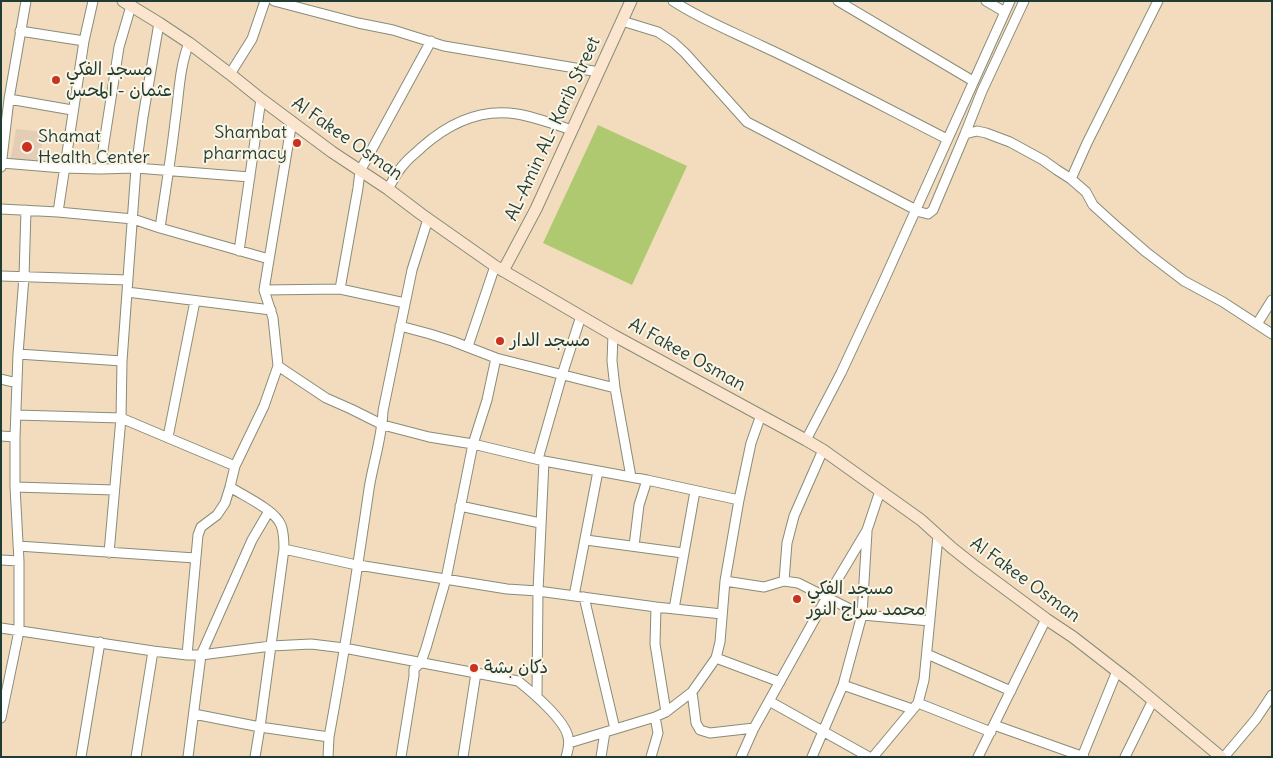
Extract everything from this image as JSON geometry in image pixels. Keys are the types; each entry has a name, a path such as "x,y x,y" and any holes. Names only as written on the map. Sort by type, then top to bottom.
{"street":[{"path":"26,1 7,94 2,162 64,168 136,168 250,177"},
{"path":"58,212 72,110 93,1"},
{"path":"230,74 252,38 265,1"},
{"path":"274,1 393,30 462,50 599,72"},
{"name":"AL-Amin AL- Karib Street","path":"499,268 536,209 632,1"},
{"path":"673,1 716,26 762,45 947,139"},
{"path":"838,1 973,81"},
{"path":"986,1 1005,12"},
{"path":"806,440 845,364 1010,1"},
{"path":"622,21 658,32 673,42 747,122 920,212 928,214 933,210 982,91 1024,1"},
{"path":"1071,179 1158,1"},
{"path":"100,169 127,4"},
{"name":"Al Fakee Osman","path":"127,4 189,43 332,152 388,189 499,268 613,335 823,450 921,520 982,572 1073,637 1222,757"},
{"path":"110,553 121,418 122,361 136,168 159,23"},
{"path":"20,31 84,41"},
{"path":"340,289 360,171 430,42"},
{"path":"160,228 176,122 178,88 185,53 189,43"},
{"path":"7,94 72,110"},
{"path":"239,251 261,99"},
{"path":"388,189 404,164 430,140 451,126 470,117 485,114 517,114 572,130"},
{"path":"187,655 198,535 200,529 217,514 224,503 235,466 264,406 278,366 274,326 264,290 292,121"},
{"path":"965,134 977,131 986,133 1010,142 1043,160 1071,179 1086,192 1093,205 1146,252 1184,281 1223,302 1272,334"},
{"path":"1,209 133,219 269,259"},
{"path":"1,718 18,630 19,561 15,487 15,437 26,210"},
{"path":"328,757 329,737 370,487 383,425 383,411 412,270 428,219"},
{"path":"468,346 499,268"},
{"path":"1,276 128,280"},
{"path":"264,290 340,289 405,303"},
{"path":"127,292 271,310"},
{"path":"1258,324 1272,300"},
{"path":"168,437 195,301"},
{"path":"537,695 541,460 562,375 582,316"},
{"path":"400,326 468,346 496,358 615,388"},
{"path":"613,335 612,361 615,388 631,477"},
{"path":"18,354 122,361"},
{"path":"400,757 414,669 421,662 446,579 473,444 487,400 496,358"},
{"path":"278,366 326,398 383,425 429,437 473,444 541,460 739,500"},
{"path":"1,379 17,383"},
{"path":"16,414 121,418 235,466"},
{"path":"569,743 666,712 692,692 716,658 720,642 726,581 739,500 751,443 760,415"},
{"path":"1,436 15,437"},
{"path":"784,581 787,543 794,516 823,450"},
{"path":"598,471 586,540 579,597 610,730 601,757"},
{"path":"634,546 646,480"},
{"path":"15,487 114,490"},
{"path":"230,487 269,511 277,518 284,534 284,549 255,757"},
{"path":"674,608 695,491"},
{"path":"740,757 754,728 827,597 867,530 880,491"},
{"path":"460,506 540,523"},
{"path":"188,757 201,655 252,540 269,511"},
{"path":"812,757 842,685 862,614 867,530"},
{"path":"873,757 915,706 924,680 938,536"},
{"path":"586,540 683,553"},
{"path":"18,546 195,558"},
{"path":"284,549 358,566 507,589 538,591 722,614"},
{"path":"1,560 19,561"},
{"path":"726,581 764,587 784,581 798,583 862,614 930,621"},
{"path":"656,607 656,644 666,712"},
{"path":"978,757 1046,619"},
{"path":"1,628 187,655 271,646 311,644 344,648 518,681 537,695 566,729 569,743 566,757"},
{"path":"81,757 100,642"},
{"path":"136,757 153,651"},
{"path":"927,654 1011,691"},
{"path":"716,658 780,682"},
{"path":"842,685 1083,756 1117,671"},
{"path":"463,757 476,673"},
{"path":"692,692 696,723 700,730 710,733 754,728"},
{"path":"1222,757 1256,719 1272,695"},
{"path":"1125,757 1153,700"},
{"path":"769,701 869,757"},
{"path":"194,714 329,737"},
{"path":"652,757 658,733 655,717"}],"shaded area":[{"name":"Shamat Health Center","path":"16,129 44,132 39,165 10,163"}],"green space":[{"path":"598,125 687,166 632,285 543,243"}],"place":[{"name":"مسجد الفكي عثمان - المحس","path":"56,80"},
{"name":"Shambat pharmacy","path":"297,143"},
{"name":"Shamat Health Center","path":"27,147"},
{"name":"مسجد الدار","path":"500,341"},
{"name":"مسجد الفكي محمد سراج النور","path":"797,599"},
{"name":"دكان بشة","path":"474,668"}]}
